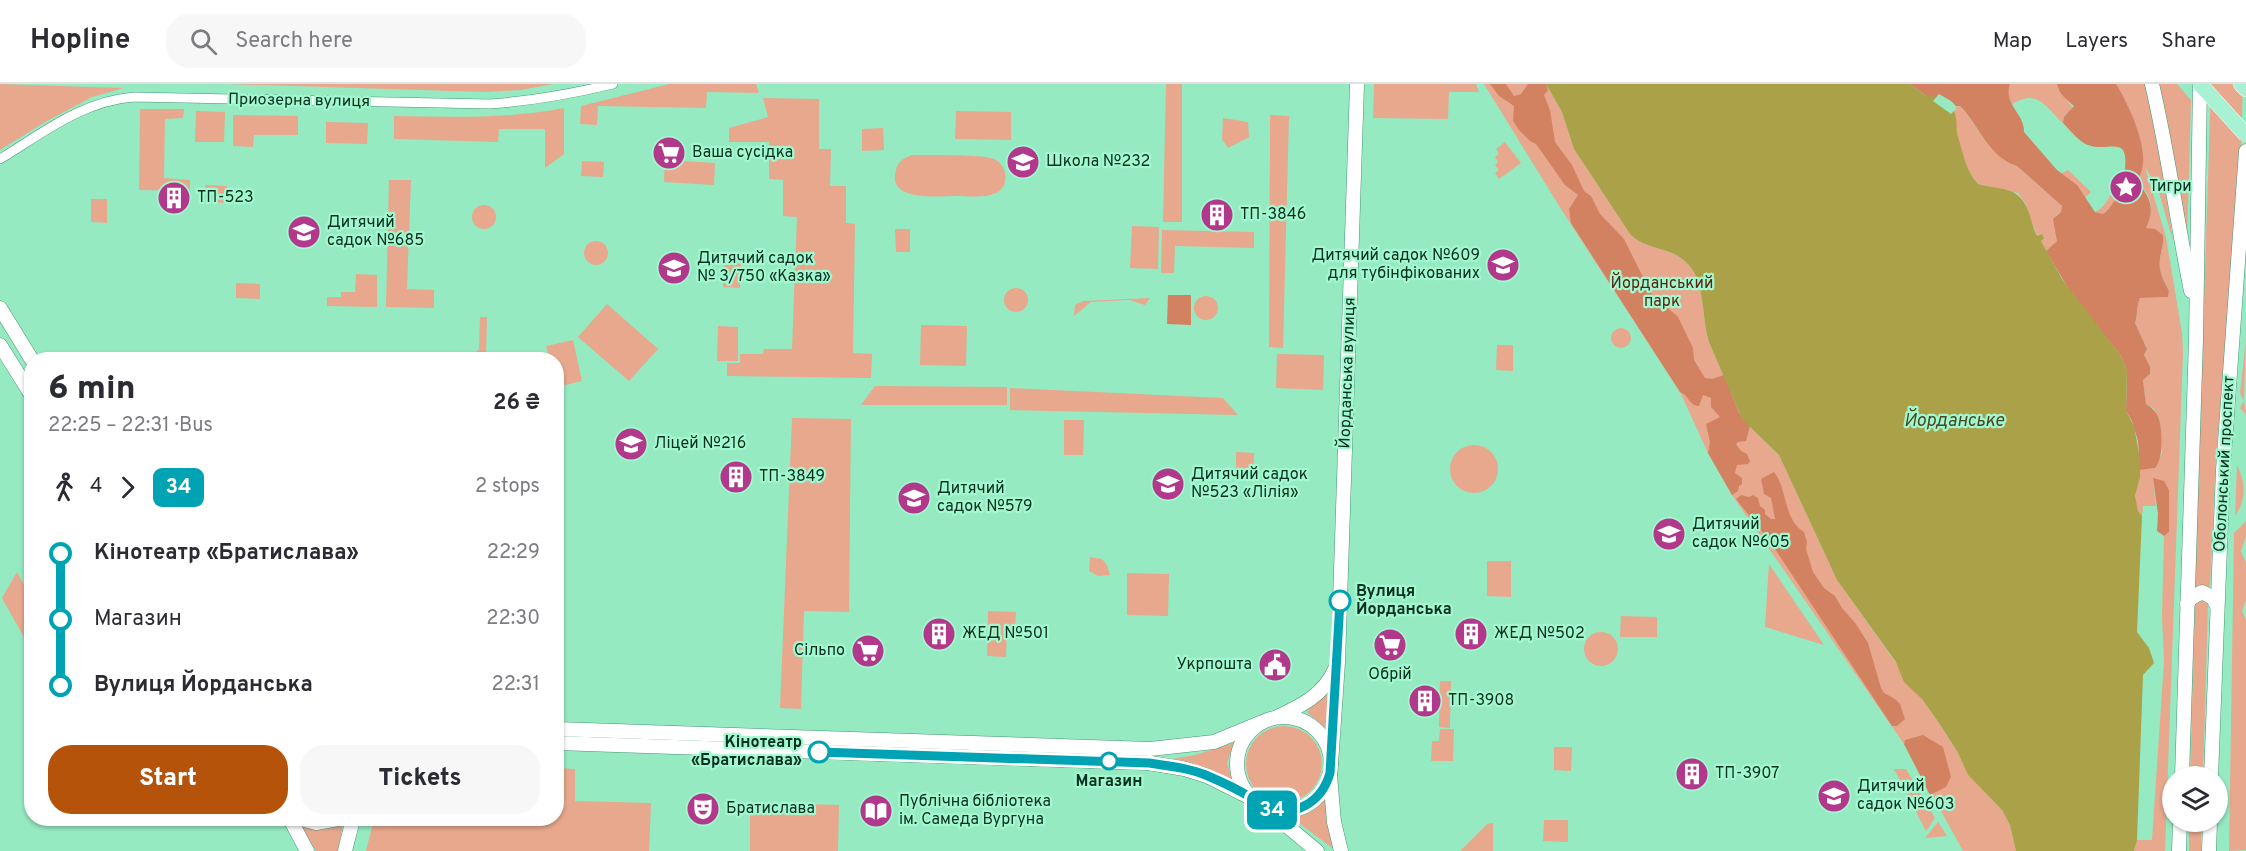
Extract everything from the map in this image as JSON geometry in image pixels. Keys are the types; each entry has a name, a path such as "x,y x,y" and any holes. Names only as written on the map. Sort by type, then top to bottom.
{"main road":[{"name":"Йорданська вулиця","path":"1341,851 1334,822 1330,769 1338,662 1357,84"},
{"name":"Оболонський проспект","path":"2152,84 2197,317"},
{"name":"Оболонський проспект","path":"2182,766 2197,317 2200,84"},
{"path":"2200,84 2246,135"},
{"path":"2241,84 2246,89"},
{"name":"Оболонський проспект","path":"2211,766 2224,459 2246,151"},
{"path":"2243,215 2246,233"},
{"path":"1,311 27,352"},
{"path":"0,345 24,383"},
{"path":"2187,604 2191,598 2202,592 2213,598 2217,606"},
{"name":"Йорданська вулиця","path":"1276,718 1315,696 1330,681 1338,662"},
{"path":"564,729 1150,749 1214,742 1276,718 1292,718 1314,729 1328,748 1330,769 1323,790 1317,798 1301,808 1283,811 1264,807"},
{"path":"1251,798 1239,780 1237,758 1245,738 1260,723"},
{"path":"564,742 1149,763 1185,769 1207,776 1251,798 1317,851"},
{"path":"294,826 307,851"},
{"path":"345,851 350,826"},
{"path":"2179,851 2180,832"},
{"path":"2209,851 2210,832"}],"street":[{"name":"Приозерна вулиця","path":"0,159 79,110 113,99 489,104 539,100 613,84"}],"green space":[{"path":"0,84 124,88 92,97 0,150"},
{"path":"227,84 553,84 521,90 484,92"},
{"path":"669,84 756,84 759,93 707,92 706,108 598,106 597,125 580,124 581,106"},
{"path":"1166,84 1182,84 1182,222 1163,222"},
{"path":"1374,84 1476,84 1479,92 1449,92 1448,119 1373,118"},
{"name":"Йорданський парк","path":"1484,84 1546,84 1562,112 1574,149 1630,234 1643,243 1682,258 1691,267 1700,290 1709,342 1742,419 1779,455 1837,580 1939,723 1957,751 1968,775 2002,810 2010,825 2016,851 1963,851 1904,744 1732,495 1708,453 1680,392 1561,209"},
{"path":"2010,84 2057,84 2058,89 2073,108 2064,117 2063,123 2045,105 2034,98 2020,100 2011,105 2007,92"},
{"path":"2116,84 2145,84 2159,148 2173,241 2158,189 2145,167 2166,237 2182,333 2168,766 2162,766 2162,832 2166,832 2165,851 2134,851 2137,840 2152,840 2164,661 2162,616 2164,536 2169,532 2169,490 2153,479 2156,506 2143,506 2142,516 2135,500 2140,470 2155,468 2162,453 2159,418 2154,409 2146,404 2143,380 2150,374 2144,355 2147,349 2135,323 2140,298 2168,297 2169,291 2160,268 2163,235 2146,229 2150,199 2138,184 2117,199 2103,214 2095,212 2105,204 2116,184 2128,181 2130,177 2139,177"},
{"path":"2157,84 2177,84 2191,100 2187,241"},
{"path":"2211,84 2243,84 2240,182 2216,456 2210,587 2200,585 2195,587"},
{"path":"763,98 819,99 819,149 831,149 830,186 846,186 846,223 855,224 853,353 872,354 871,378 727,376 727,363 740,363 740,354 763,354 764,349 792,349 797,217 783,216 783,180 769,179 769,142 729,142 729,128 768,117"},
{"path":"1960,106 1999,156 2017,166 2062,206 2061,212 2056,215 2057,241 2046,251 2041,240 2044,237 2041,234 2037,236 2025,203 2018,193 1978,184 1971,174 1960,148 1952,107"},
{"path":"564,108 564,154 545,168 545,129 499,129 498,142 394,139 394,116 501,116"},
{"path":"140,109 184,109 183,118 165,119 164,178 190,180 190,191 139,190"},
{"path":"196,111 225,112 224,142 195,142"},
{"path":"956,111 1011,112 1011,140 955,139"},
{"path":"233,115 298,116 298,135 254,135 253,147 233,146"},
{"path":"1270,115 1289,116 1283,348 1269,347"},
{"path":"1223,118 1248,122 1249,137 1228,148 1222,139"},
{"path":"326,122 368,123 367,144 326,143"},
{"path":"883,128 884,150 862,151 862,129"},
{"path":"1505,142 1521,163 1499,179 1495,173 1499,170 1495,165 1498,162 1495,157 1499,154 1496,149"},
{"path":"912,155 988,157 1000,163 1004,169 1005,182 1002,189 989,195 916,195 899,188 895,180 898,164"},
{"path":"665,160 715,163 714,185 664,182"},
{"path":"582,161 604,162 603,177 581,176"},
{"path":"2068,170 2091,192 2076,206 2049,180"},
{"path":"389,180 411,180 407,289 434,290 434,308 386,307"},
{"path":"205,185 227,186 226,203 205,202"},
{"path":"91,199 107,199 107,223 91,222"},
{"path":"479,205 489,205 496,212 496,222 489,229 479,229 472,222 472,212"},
{"path":"1132,226 1159,227 1158,269 1130,268"},
{"path":"895,229 910,229 910,252 896,252"},
{"path":"1162,230 1254,232 1254,248 1175,246 1174,273 1161,273"},
{"path":"591,241 601,241 608,248 608,258 601,265 591,265 584,258 584,248"},
{"path":"724,263 741,264 740,288 723,287"},
{"path":"356,274 377,275 377,307 327,306 327,297 341,297 341,292 355,292"},
{"path":"236,283 260,284 260,299 236,298"},
{"path":"1016,288 1021,289 1027,295 1027,305 1021,311 1016,312 1011,311 1005,305 1004,300 1005,295 1011,289"},
{"path":"1201,296 1211,296 1218,303 1218,313 1211,320 1201,320 1194,313 1194,303"},
{"path":"1150,298 1145,305 1129,300 1091,302 1074,316 1075,305 1083,301"},
{"path":"607,304 658,349 629,381 578,337"},
{"path":"480,317 487,317 486,352 477,352 479,349"},
{"path":"921,325 967,326 966,366 920,365"},
{"path":"718,326 738,327 738,361 717,361"},
{"path":"1621,328 1628,331 1631,338 1628,345 1621,348 1614,345 1611,338 1614,331"},
{"path":"573,340 582,381 564,385 564,352 548,352 546,346"},
{"path":"2246,340 2244,400 2246,415 2240,408 2244,401 2240,393"},
{"path":"1497,345 1513,345 1513,371 1496,370"},
{"path":"1277,354 1324,355 1323,390 1276,388"},
{"path":"875,386 1007,387 1007,405 861,405"},
{"path":"1010,388 1223,398 1238,415 1010,410"},
{"path":"792,418 851,419 849,612 804,611 801,709 780,708"},
{"path":"1064,420 1084,420 1083,455 1064,455"},
{"path":"1474,445 1491,452 1498,469 1491,486 1474,493 1457,486 1450,469 1457,452"},
{"path":"1236,452 1254,453 1253,477 1236,476"},
{"path":"2237,465 2244,491 2235,516"},
{"path":"2246,521 2246,536 2241,551 2246,563 2246,600 2242,611 2246,620 2246,850 2229,851 2234,533"},
{"path":"1090,557 1102,559 1110,575 1098,576 1089,571"},
{"path":"1487,561 1511,561 1511,597 1487,596"},
{"path":"1769,564 1824,645 1765,627"},
{"path":"17,572 24,585 24,637 2,598"},
{"path":"1127,573 1169,574 1168,616 1127,615"},
{"path":"2201,599 2208,603 2203,766 2190,766 2195,602"},
{"path":"988,611 1016,612 1015,629 1007,629 1006,657 987,656"},
{"path":"1621,616 1657,617 1657,637 1620,637"},
{"path":"1601,632 1613,637 1618,649 1613,661 1601,666 1589,661 1584,649 1589,637"},
{"path":"1440,681 1451,681 1450,728 1439,727"},
{"path":"1333,684 1329,731 1307,712"},
{"path":"1277,726 1291,726 1305,732 1316,743 1322,757 1319,779 1311,791 1291,802 1277,802 1263,796 1252,785 1246,771 1246,757 1252,743 1263,732"},
{"path":"1440,729 1454,729 1453,761 1431,761 1432,741 1439,741"},
{"path":"1234,743 1227,763 1233,783 1172,759 1195,755"},
{"path":"1554,747 1572,747 1571,771 1554,770"},
{"path":"564,768 575,769 575,801 651,803 649,851 366,851 372,826 564,826"},
{"path":"1894,769 1906,769 1935,818 1926,831"},
{"path":"1327,798 1335,850 1291,817 1312,811"},
{"path":"750,802 839,805 838,851 750,851"},
{"path":"1544,820 1568,820 1568,842 1543,841"},
{"path":"1938,822 1947,836 1925,838"},
{"path":"1493,823 1493,851 1460,851 1487,824"},
{"path":"343,826 338,851 316,851 302,827 313,829"},
{"path":"2189,832 2201,832 2201,851 2189,851"}],"shaded area":[{"path":"1490,84 1506,84 1514,96 1521,94 1528,84 1546,84 1548,90 1544,95 1550,110 1555,142 1572,165 1584,191 1591,196 1600,214 1624,239 1651,293 1678,317 1693,348 1694,360 1705,378 1712,379 1724,375 1739,413 1750,426 1746,441 1736,444 1741,451 1747,454 1750,461 1748,464 1737,465 1735,473 1742,478 1742,484 1732,495 1708,453 1710,442 1706,424 1720,417 1711,407 1711,398 1703,395 1699,406 1696,406 1680,392 1571,223 1569,209 1578,195 1565,185 1536,144 1519,130 1513,121 1514,106 1499,96"},
{"path":"1910,84 2010,84 2009,98 2021,120 2024,132 2057,170 2077,185 2095,212 2103,214 2121,194 2134,185 2140,185 2144,190 2151,211 2146,228 2155,229 2163,235 2160,268 2169,291 2168,297 2140,298 2135,323 2147,349 2144,355 2150,367 2150,374 2143,380 2146,404 2156,412 2160,424 2161,451 2155,468 2140,470 2138,441 2132,421 2126,411 2127,371 2121,356 2071,293 2046,251 2057,241 2053,219 2061,212 2062,206 2017,166 1999,156 1960,106 1926,96"},
{"path":"2057,84 2116,84 2138,130 2143,156 2143,168 2139,177 2130,177 2125,170 2124,152 2120,148 2088,145 2078,139 2063,123 2064,117 2074,106 2061,93"},
{"path":"1168,295 1191,295 1191,325 1167,324"},
{"path":"1774,472 1782,487 1792,520 1804,532 1813,572 1824,588 1835,596 1868,643 1884,693 1900,704 1905,719 1897,726 1892,726 1771,543 1736,499 1741,495 1749,497 1753,495 1758,498 1765,514 1775,519 1771,498 1764,494 1761,479"},
{"path":"2153,478 2164,481 2169,490 2169,532 2164,536 2157,531 2158,514"},
{"path":"1923,735 1943,747 1951,777 1946,787 1930,795 1904,744 1905,740"}],"water":[{"name":"Йорданське","path":"1546,84 1910,84 1926,96 1936,97 1949,104 1955,113 1957,135 1963,155 1974,179 1978,184 2015,193 2025,204 2034,230 2037,236 2042,234 2044,238 2041,241 2062,279 2121,356 2127,371 2126,411 2134,426 2140,459 2140,477 2135,496 2138,511 2142,516 2137,632 2149,648 2154,663 2143,675 2137,840 2134,851 2016,851 2010,825 2002,810 1968,775 1957,751 1939,723 1922,699 1904,682 1896,662 1837,580 1779,455 1742,419 1709,342 1700,290 1691,267 1682,258 1643,243 1630,234 1574,149 1562,112"}],"pier":[{"path":"1939,94 1955,105 1956,109 1951,114 1933,101"}],"bus line":[{"name":"34","path":"819,752 1149,763 1185,769 1207,776 1264,807 1292,811 1310,804 1328,782 1338,662 1340,601"}],"place":[{"name":"Ваша сусідка","path":"669,153"},
{"name":"Школа №232","path":"1023,162"},
{"name":"Тигри","path":"2126,187"},
{"name":"ТП-523","path":"174,198"},
{"name":"ТП-3846","path":"1217,215"},
{"name":"Дитячий садок №685","path":"304,232"},
{"name":"Дитячий садок №609 для тубінфікованих","path":"1503,265"},
{"name":"Дитячий садок № 3/750 «Казка»","path":"674,268"},
{"name":"Ліцей №216","path":"631,444"},
{"name":"ТП-3849","path":"736,477"},
{"name":"Дитячий садок №523 «Лілія»","path":"1168,484"},
{"name":"Дитячий садок №579","path":"914,498"},
{"name":"Дитячий садок №605","path":"1669,534"},
{"name":"Вулиця Йорданська","path":"1340,601"},
{"name":"ЖЕД №501","path":"939,634"},
{"name":"ЖЕД №502","path":"1471,634"},
{"name":"Обрій","path":"1390,645"},
{"name":"Сільпо","path":"868,651"},
{"name":"Укрпошта","path":"1275,665"},
{"name":"ТП-3908","path":"1425,701"},
{"name":"Кінотеатр «Братислава»","path":"819,752"},
{"name":"Магазин","path":"1109,761"},
{"name":"ТП-3907","path":"1692,774"},
{"name":"Дитячий садок №603","path":"1834,796"},
{"name":"Братислава","path":"703,809"},
{"name":"Публічна бібліотека ім. Самеда Вургуна","path":"876,811"}]}
